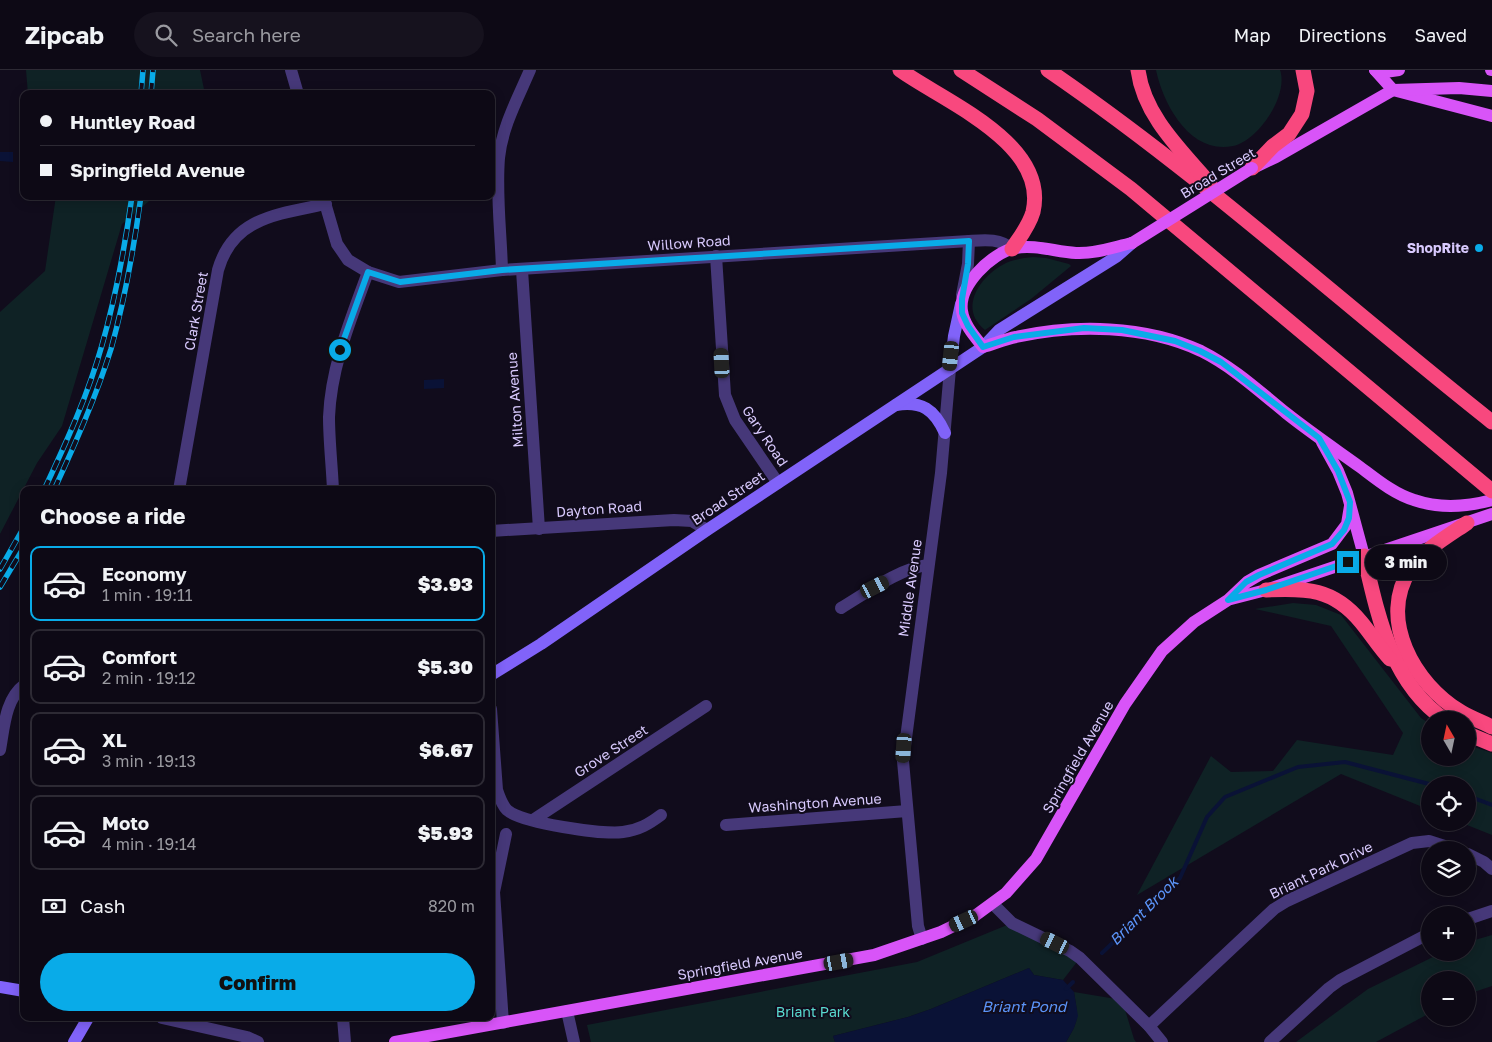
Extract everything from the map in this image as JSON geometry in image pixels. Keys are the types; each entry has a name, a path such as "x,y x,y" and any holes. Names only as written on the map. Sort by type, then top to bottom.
{"highway":[{"path":"900,70 985,124 1004,140 1024,164 1033,188 1033,211 1027,226 1012,249"},
{"path":"961,70 1037,119 1130,189 1492,491"},
{"path":"1048,70 1085,95 1158,151 1492,422"},
{"path":"1138,70 1147,101 1164,130 1235,213"},
{"path":"1252,168 1273,146 1289,134 1302,114 1307,91 1303,70"},
{"path":"1455,459 1492,484"},
{"path":"1467,523 1412,566 1403,581 1399,594 1397,611 1399,629 1405,648 1420,675 1430,688 1461,712 1492,727"},
{"path":"1364,556 1387,642 1400,671"},
{"path":"1266,590 1299,588 1321,593 1336,599 1349,608 1434,711"},
{"path":"1476,737 1492,744"}],"main road":[{"path":"1375,70 1386,72 1399,70"},
{"path":"1375,70 1393,90 1492,116"},
{"name":"Broad Street","path":"495,673 541,644 707,530 983,347 999,330 1116,257 1132,243 1252,168 1276,157 1393,90 1459,88 1492,91"},
{"path":"983,347 964,320 962,299 971,281 981,269 996,257 1012,249 1031,247 1069,253 1089,253 1132,243"},
{"name":"Middle Avenue","path":"950,369 953,341 962,299"},
{"name":"Broad Street","path":"983,347 1014,337 1084,328 1148,334 1175,341 1221,362 1319,438 1398,493 1413,500 1448,506 1464,506 1492,500"},
{"path":"896,405 911,404 927,408 937,417 945,433"},
{"path":"1319,438 1338,471 1347,493 1364,556"},
{"name":"Springfield Avenue","path":"396,1042 874,955 922,939 964,921 992,904 1017,882 1036,859 1125,704 1162,651 1194,622 1228,600 1246,582 1332,544 1347,524 1350,506"},
{"name":"Springfield Avenue","path":"1228,600 1266,590 1492,514"},
{"path":"0,986 20,990"},
{"path":"74,1042 86,1021"}],"street":[{"path":"292,70 297,90"},
{"path":"502,270 499,156 505,132 530,70"},
{"name":"Willow Road","path":"324,200 333,232 341,251 348,260 368,272 400,282 502,270 969,241 996,241 1006,244 1012,249"},
{"name":"Clark Street","path":"180,486 222,256 242,232 253,223 324,200"},
{"name":"Middle Avenue","path":"962,299 968,264 969,241"},
{"name":"Gary Road","path":"716,256 725,395 728,407 778,483"},
{"name":"Milton Avenue","path":"522,270 539,529"},
{"path":"333,486 329,417 333,381 340,350 368,272"},
{"name":"Middle Avenue","path":"922,939 918,926 903,761 928,565 942,473 950,369"},
{"name":"Dayton Road","path":"495,531 674,520 689,520 698,523 707,530"},
{"path":"841,608 875,587 913,568 928,565"},
{"path":"0,750 10,703 14,694 20,689"},
{"name":"Grove Street","path":"533,820 706,706"},
{"path":"495,778 501,800 507,810 518,816 533,820 589,831 622,832 645,827 661,815"},
{"name":"Washington Avenue","path":"726,825 907,811"},
{"path":"495,887 506,834"},
{"name":"Briant Park Drive","path":"1148,1026 1262,919 1287,900 1412,842 1421,842"},
{"path":"1476,858 1492,869"},
{"path":"992,904 1012,923 1070,951 1080,958 1162,1042"},
{"path":"495,907 503,1023"},
{"path":"1476,916 1492,911"},
{"path":"1270,1042 1340,980 1421,938"},
{"path":"567,1011 574,1042"},
{"path":"175,1021 247,1037 258,1042"},
{"path":"344,1021 345,1042"}],"green space":[{"path":"26,70 200,70 204,90 28,90"},
{"path":"1156,70 1280,70 1282,80 1276,104 1269,116 1252,136 1233,146 1218,147 1204,143 1181,124 1165,97"},
{"path":"55,200 150,200 122,224 62,426 37,463 25,486 20,486 20,496 0,534 0,312 45,271"},
{"path":"1033,257 1046,258 1071,266 1031,299 985,330 977,321 973,312 973,302 981,284 988,275 1006,263"},
{"path":"1293,603 1316,605 1341,615 1421,718 1421,766 1476,766 1476,748 1492,753 1492,835 1476,829 1476,776 1421,776 1421,806 1341,774 1137,895 1211,756 1231,772 1273,771 1297,740 1393,755 1403,733 1331,626 1255,609"},
{"name":"Briant Park","path":"1012,923 1080,958 1063,980 1034,975 1029,968 908,1017 833,1036 835,1042 591,1042 587,1025 917,962"},
{"path":"1492,935 1492,986 1476,991 1476,971 1421,971 1421,1018 1376,1042 1296,1042 1368,989 1425,961 1476,961 1476,940"},
{"path":"1074,992 1122,1000 1136,1042 1066,1042 1077,1018"}],"water":[{"path":"0,152 13,152 13,162 0,161"},
{"path":"444,379 444,388 424,389 424,380"},
{"name":"Briant Pond","path":"1029,968 1034,975 1063,980 1074,992 1078,1016 1066,1042 835,1042 833,1036 908,1017"}],"waterway":[{"name":"Briant Brook","path":"1102,953 1180,878 1207,817 1225,797 1298,767 1345,762 1421,782"},
{"name":"Briant Brook","path":"1476,799 1492,805"},
{"name":"Briant Brook","path":"1066,989 1073,982"}],"railway":[{"path":"141,90 143,70"},
{"path":"151,90 153,70"},
{"path":"46,486 83,400 102,345 120,271 131,200"},
{"path":"56,486 92,403 111,349 129,273 140,200"},
{"path":"0,569 20,534"},
{"path":"0,587 20,554"}],"place":[{"name":"ShopRite","path":"1479,248"}],"route":[{"path":"340,350 368,272 400,282 502,270 969,241 968,264 961,306 964,320 983,347 1014,337 1084,328 1122,330 1175,341 1221,362 1319,438 1338,471 1350,502 1349,518 1344,530 1332,544 1246,582 1228,600 1266,590 1348,562"}]}
